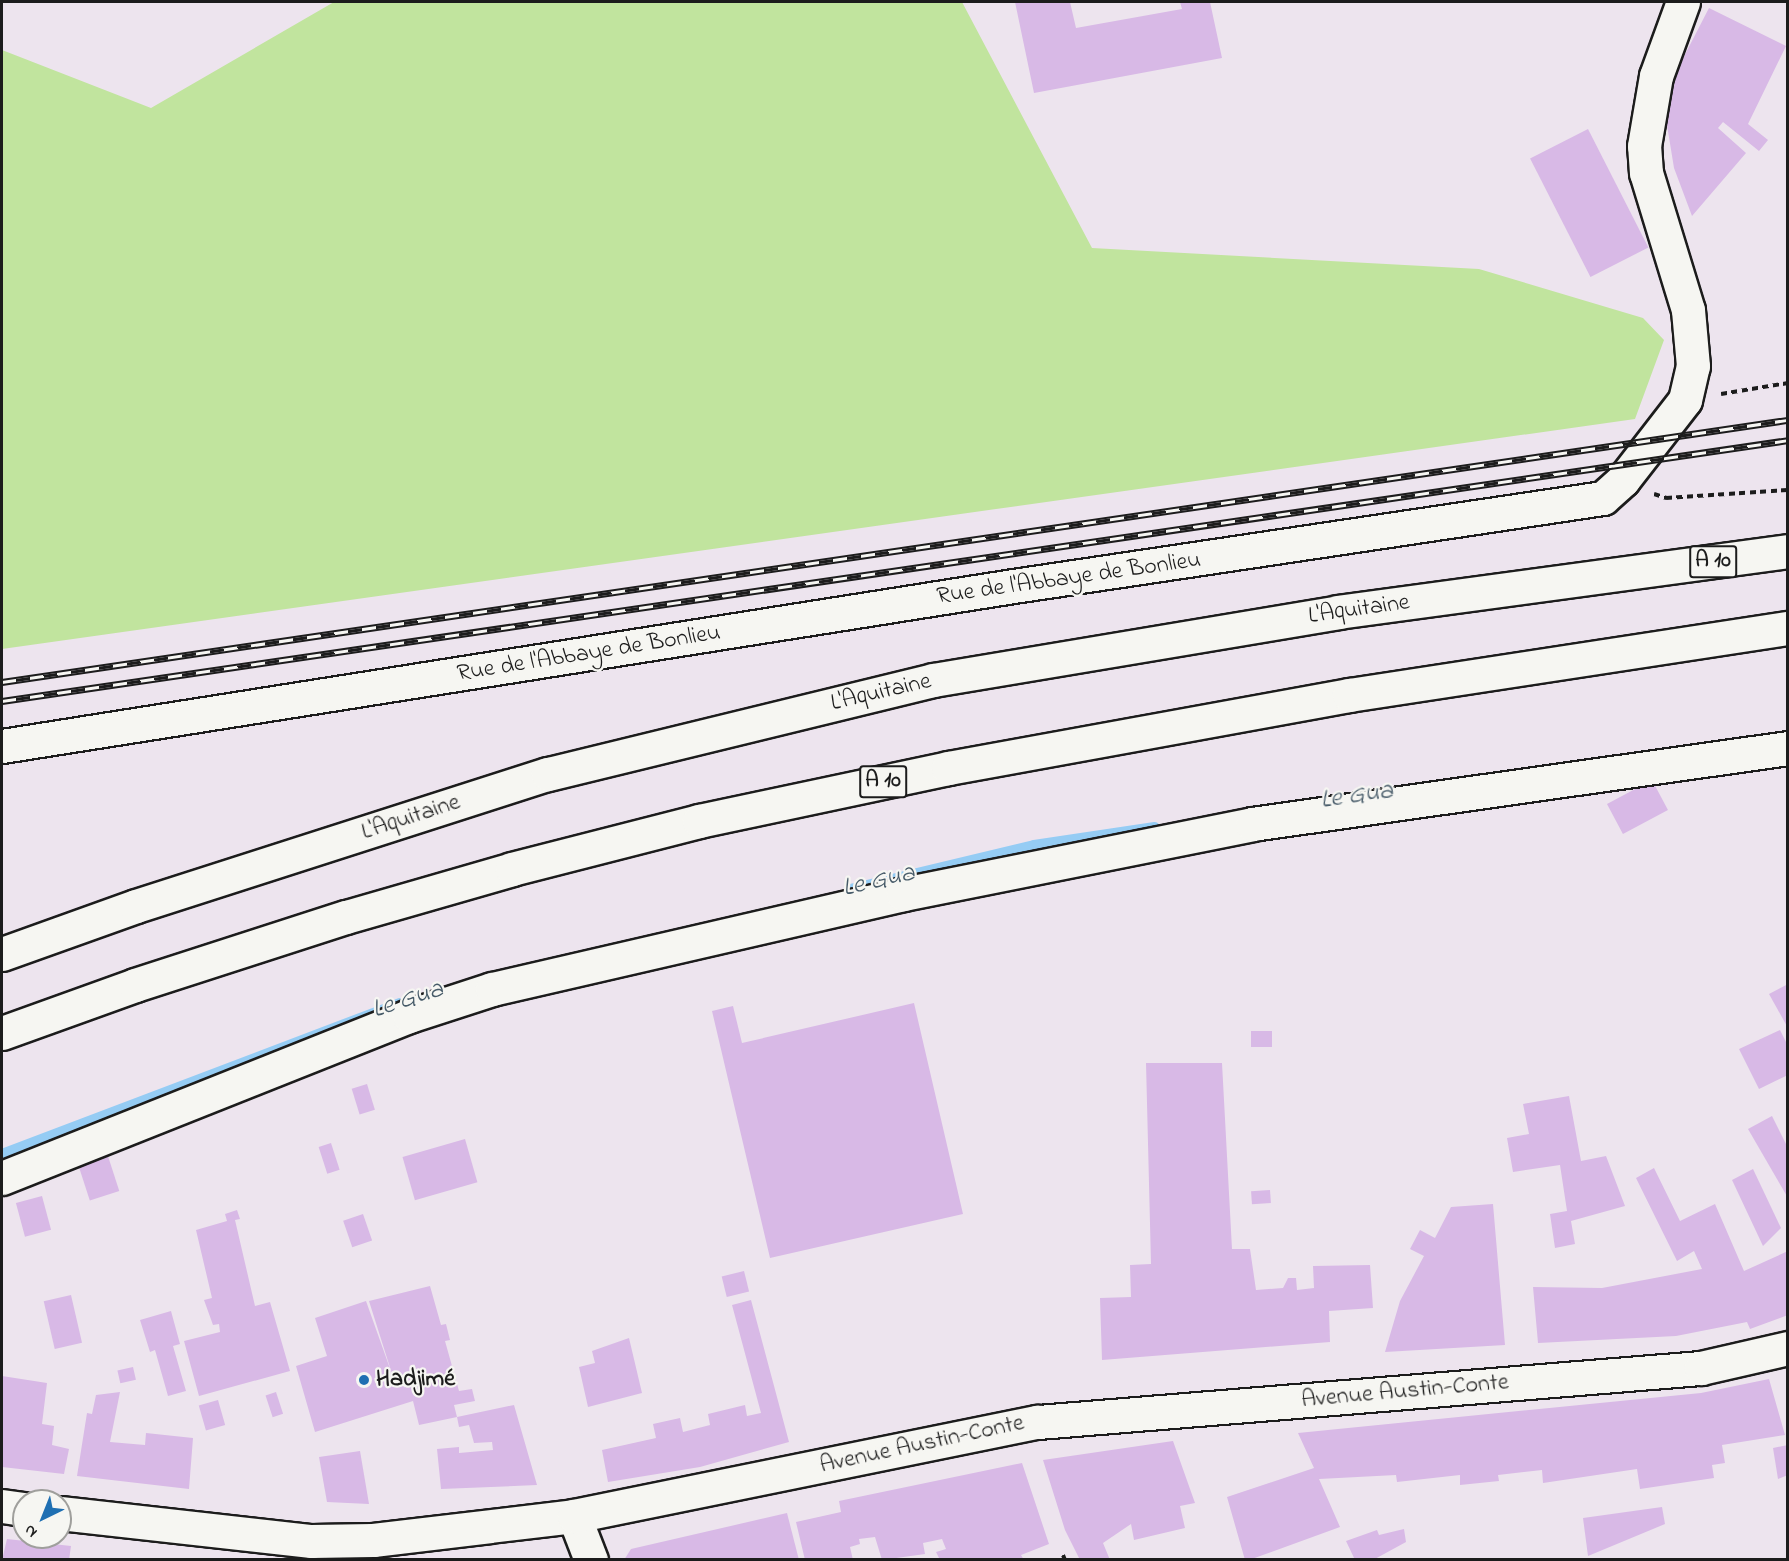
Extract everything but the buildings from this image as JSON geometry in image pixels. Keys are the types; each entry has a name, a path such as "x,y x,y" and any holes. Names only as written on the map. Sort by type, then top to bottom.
{"main road":[{"name":"Rue de l'Abbaye de Bonlieu","path":"2,746 1020,585 1587,503 1603,498 1623,480 1685,400 1693,366 1693,338 1646,173 1644,146 1656,76 1683,2"},
{"name":"L'Aquitaine","path":"2,954 136,906 548,774 933,680 1338,612 1788,551"},
{"name":"A 10","path":"2,1033 135,985 346,917 512,869 699,821 948,768 1337,697 1788,628"},
{"path":"2,1178 409,1016 492,989 903,894 1252,824 1788,748"},
{"name":"Avenue Austin-Conte","path":"72,1515 307,1550 574,1516 1038,1422 1701,1368 1788,1348"},
{"path":"574,1516 591,1560"}],"path":[{"path":"1685,400 1788,383"},
{"path":"1623,480 1643,492 1666,498 1788,490"}],"green space":[{"path":"334,2 962,2 1092,248 1479,269 1643,318 1664,340 1635,419 2,649 2,50 151,108"}],"waterway":[{"name":"Le Gua","path":"850,889 1034,845 1155,827"},
{"name":"Le Gua","path":"2,1154 399,1003"}],"railway":[{"path":"2,682 1788,420"},
{"path":"2,701 1788,440"}],"place":[{"name":"Hadjimé","path":"364,1380"}]}
